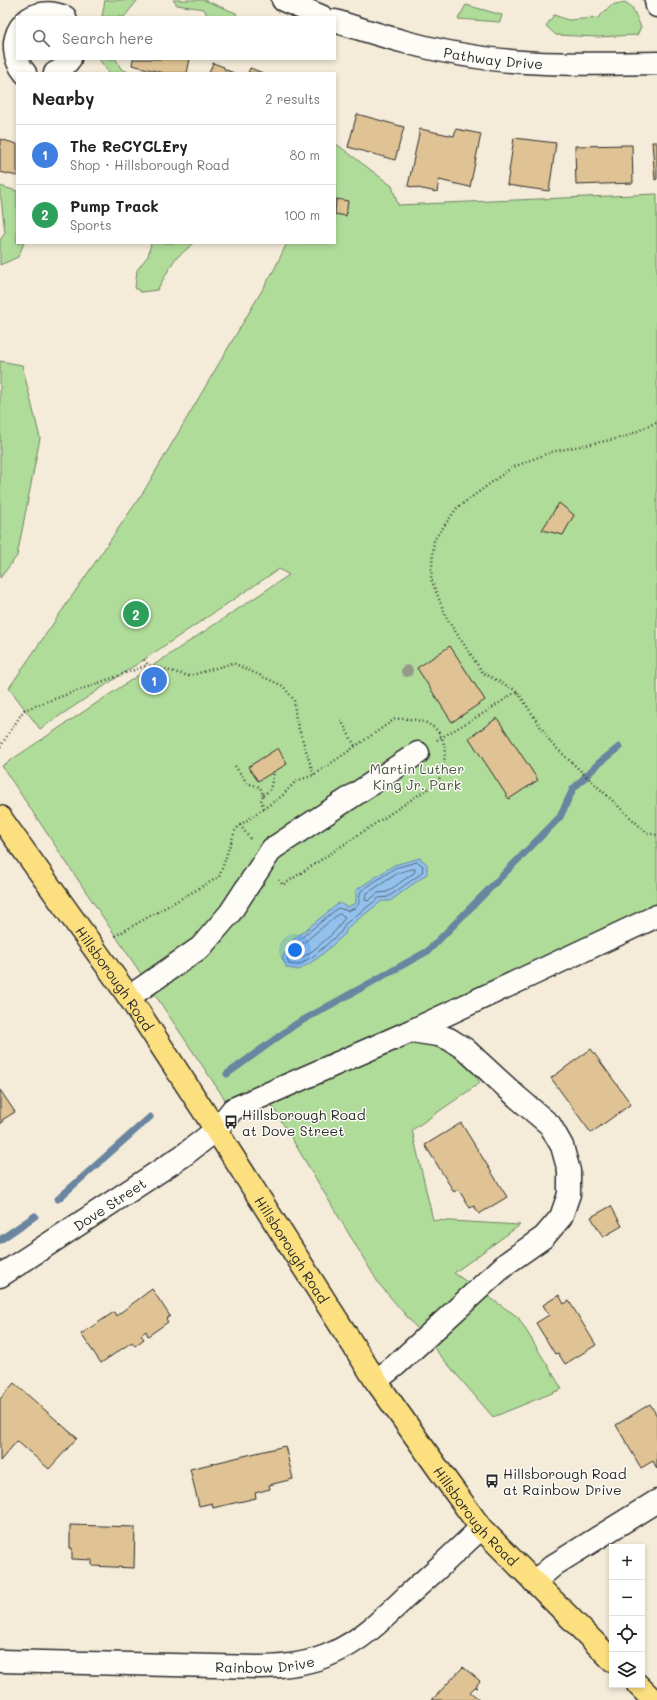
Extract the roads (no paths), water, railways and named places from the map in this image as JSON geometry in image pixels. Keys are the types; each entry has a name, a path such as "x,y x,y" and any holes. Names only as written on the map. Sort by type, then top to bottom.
{"main road":[{"name":"Hillsborough Road","path":"0,817 128,997 216,1130 376,1381 481,1528 609,1657"},
{"path":"641,1688 653,1700"}],"street":[{"path":"283,0 321,16"},
{"path":"656,0 657,6"},
{"path":"23,72 16,68 9,59 5,48 5,36 9,25 16,16 26,10 37,7 64,10"},
{"name":"Pathway Drive","path":"336,21 429,49 478,58 533,62 599,64 657,63"},
{"path":"56,72 64,67 69,60"},
{"path":"128,997 201,947 230,913 272,849 418,753"},
{"name":"Dove Street","path":"0,1276 184,1155 216,1130 233,1110 411,1032 657,916"},
{"path":"376,1381 396,1365 507,1263 544,1237 561,1217 569,1194 569,1170 562,1146 550,1125 464,1049 449,1039 438,1035 411,1032"},
{"path":"534,1582 554,1565 657,1501"},
{"name":"Rainbow Drive","path":"0,1661 258,1667 283,1667 308,1662 332,1654 350,1644 375,1626 481,1528"}],"water":[{"path":"420,858 427,864 427,874 390,901 382,901 347,928 345,934 318,958 299,970 287,968 282,958 293,940 339,903 347,907 356,903 356,890 394,865"}],"waterway":[{"path":"227,1074 296,1024 428,951 560,817 573,789 599,763 619,747"},
{"path":"58,1199 150,1117"},
{"path":"0,1240 35,1216"}],"place":[{"name":"Pump Track","path":"136,614"},
{"name":"The ReCYCLEry","path":"154,680"},
{"name":"Hillsborough Road at Dove Street","path":"231,1122"},
{"name":"Hillsborough Road at Rainbow Drive","path":"492,1481"}],"park label":[{"name":"Martin Luther King Jr. Park","path":"417,776"}]}
